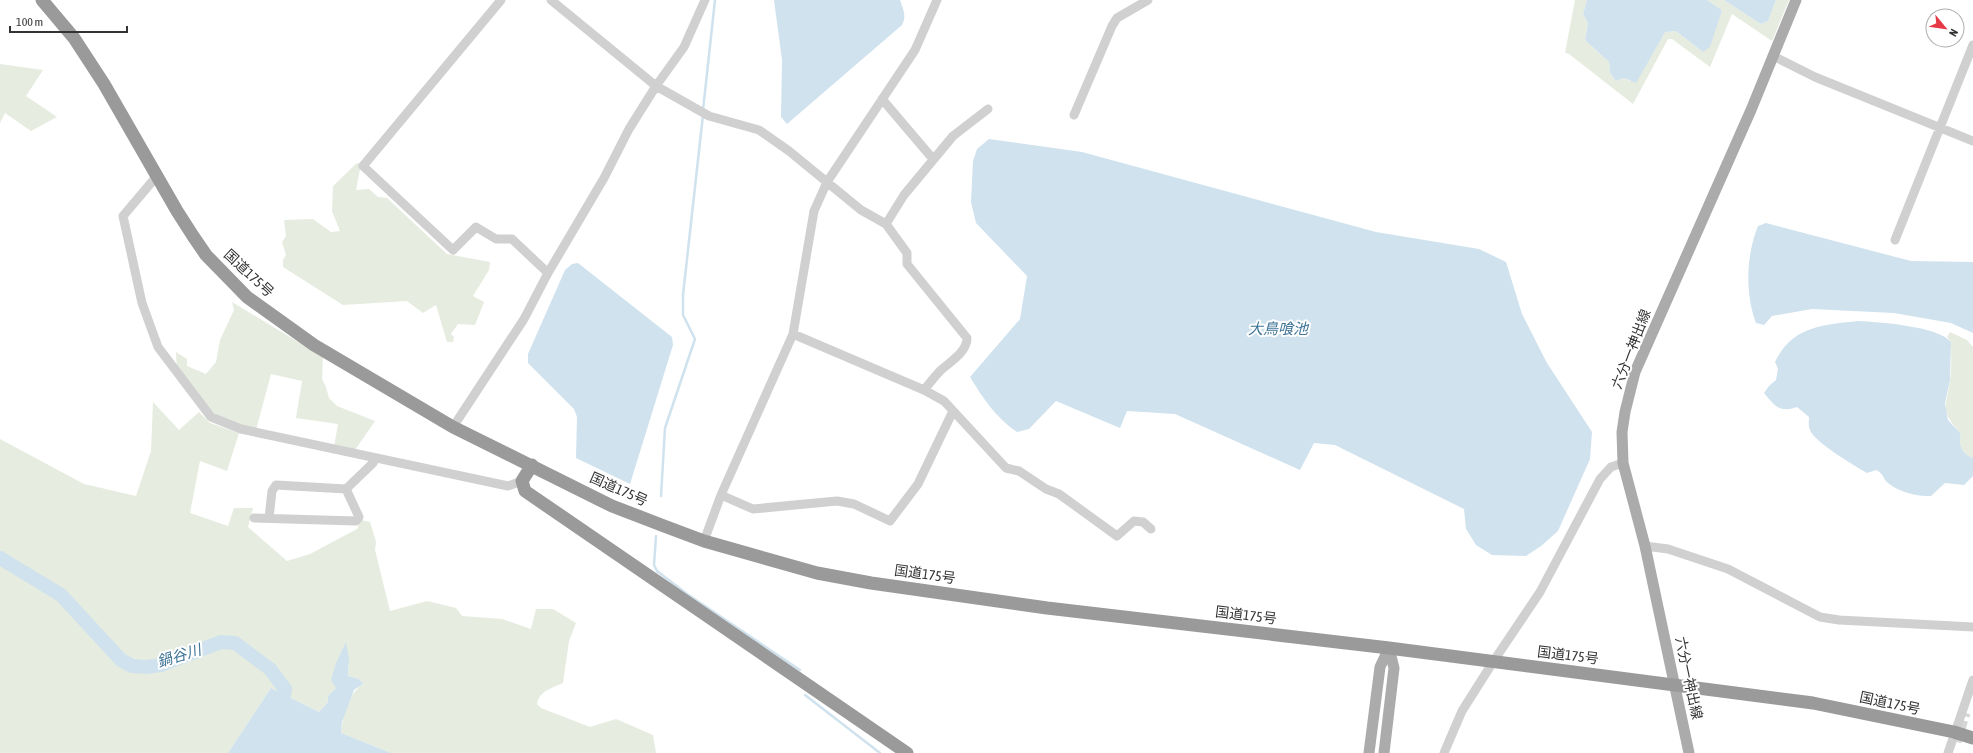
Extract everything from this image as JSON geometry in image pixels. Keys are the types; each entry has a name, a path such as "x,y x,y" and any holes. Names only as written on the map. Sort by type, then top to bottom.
{"highway":[{"name":"国道175号","path":"42,0 74,38 104,84 156,177 206,255 247,297 314,345 453,427 612,506 704,541 817,573 871,583 1047,608 1389,648 1813,703 1955,737 1973,738"},
{"path":"532,465 522,481 525,490 907,753"}],"main road":[{"name":"六分一神出線","path":"1689,753 1645,546 1623,462 1622,432 1625,412 1635,372 1751,110 1796,0"},
{"path":"1369,753 1380,667 1389,648"},
{"path":"1384,753 1394,668 1389,648"}],"street":[{"path":"501,0 363,166 453,250 476,227 496,239 512,239 548,273"},
{"path":"551,0 656,86 709,116 759,130 789,152 861,210 886,224 907,253 907,264 966,338 967,342 956,358 941,370 924,390"},
{"path":"453,427 524,319 548,273 656,86 684,47 705,0"},
{"path":"704,541 721,495 793,334 814,211 827,182 914,50 937,0"},
{"path":"1074,115 1112,26 1117,18 1148,0"},
{"path":"1895,240 1973,46"},
{"path":"1773,56 1815,77 1973,141"},
{"path":"882,100 934,159"},
{"path":"886,224 904,195 953,136 988,109"},
{"path":"156,177 123,216 142,303 158,347 211,417 241,429 508,486 522,481"},
{"path":"793,334 924,390 944,401 1006,468 1019,471 1046,489 1059,494 1117,536 1134,522 1143,522 1151,529"},
{"path":"721,495 753,509 837,501 854,504 890,521 918,484 953,411"},
{"path":"269,518 272,490 276,485 346,489 373,463 375,458"},
{"path":"1444,753 1462,711 1540,592 1600,479 1611,467 1623,462"},
{"path":"254,518 356,521 359,517 346,489"},
{"path":"1645,546 1668,549 1728,569 1820,617 1839,620 1973,627"},
{"path":"1948,753 1955,737 1973,680"},
{"path":"1966,713 1973,695"},
{"path":"1954,753 1955,737"}],"shaded area":[{"path":"1575,0 1587,0 1583,14 1588,23 1585,40 1609,62 1610,73 1616,81 1624,78 1630,81 1665,32 1676,31 1703,52 1722,10 1707,0 1724,0 1761,24 1768,21 1776,0 1789,0 1772,41 1732,14 1710,67 1672,39 1668,39 1633,104 1569,54 1565,53"},
{"path":"0,64 43,70 26,96 57,117 31,131 5,113 0,123"},
{"path":"357,163 361,164 356,190 369,189 378,197 387,198 447,254 490,262 489,270 473,296 484,302 475,325 458,324 451,334 454,337 453,342 447,342 436,305 423,313 407,301 343,305 283,267 283,260 286,255 282,242 286,236 284,220 313,219 331,232 340,231 332,211 333,186"},
{"path":"232,302 323,357 322,379 329,398 337,406 375,421 355,450 334,447 338,424 296,418 302,381 271,374 256,430 212,415 177,371 176,352 187,359 187,366 206,374 216,362 220,340 234,310"},
{"path":"1950,332 1967,340 1973,347 1973,458 1966,454 1962,449 1960,442 1961,434 1949,419 1947,414 1946,403 1951,371 1951,342 1947,337"},
{"path":"153,402 179,430 199,412 210,423 239,433 227,471 200,461 190,513 228,526 234,508 253,508 248,527 287,561 310,554 357,529 361,520 370,522 376,542 375,550 390,611 427,601 456,608 462,616 502,619 531,629 536,609 553,609 576,623 569,641 563,683 550,688 543,693 537,704 541,708 590,727 616,719 653,735 656,753 391,753 341,733 343,719 350,699 363,684 359,679 348,676 349,660 336,688 328,696 328,702 319,712 271,688 228,753 0,753 0,439 84,484 136,496 151,451"}],"water":[{"path":"774,0 900,0 904,12 904,19 902,25 787,124 781,117 782,60"},
{"path":"1587,0 1707,0 1722,10 1710,47 1703,52 1676,31 1665,32 1636,83 1624,78 1616,81 1610,73 1609,62 1585,40 1588,23 1583,14"},
{"path":"1724,0 1776,0 1768,21 1761,24"},
{"name":"大鳥喰池","path":"989,139 1082,152 1376,232 1479,249 1506,262 1522,314 1547,363 1592,432 1590,459 1558,531 1541,546 1526,556 1492,555 1476,545 1466,529 1464,509 1335,445 1314,443 1300,470 1175,414 1127,411 1120,428 1056,401 1029,429 1017,432 1003,421 985,400 970,377 1020,319 1027,276 976,223 971,202 973,161 977,149"},
{"path":"1766,223 1911,261 1973,262 1973,333 1951,323 1894,313 1812,309 1772,316 1764,325 1756,323 1750,300 1748,274 1749,262 1754,237 1758,226"},
{"path":"578,263 672,337 673,345 630,484 576,458 577,417 574,409 528,363 528,354 565,270 572,264"},
{"path":"1858,321 1893,324 1921,329 1934,332 1951,342 1950,380 1945,403 1948,420 1961,434 1960,442 1962,449 1966,454 1973,458 1973,476 1964,485 1945,483 1931,496 1913,494 1895,488 1886,481 1878,471 1876,470 1867,473 1819,441 1810,430 1809,417 1797,407 1782,409 1771,402 1764,393 1776,380 1778,369 1775,362 1782,350 1790,341 1800,334 1821,326"},
{"path":"346,642 349,660 348,676 359,679 363,684 354,690 342,722 341,733 391,753 228,753 271,688 319,712 328,702 328,696 336,688 331,680 336,663"}],"waterway":[{"path":"703,110 715,0"},
{"path":"661,496 665,428 695,339 683,315 683,295 703,115"},
{"path":"656,536 654,565 657,571 687,594 800,670"},
{"name":"鍋谷川","path":"0,558 61,595 121,660 132,666 146,667 161,665 221,642 235,643 270,669 285,689 281,712"},
{"path":"805,695 880,753"}],"tunnel":[{"path":"1957,742 1966,713"}]}
